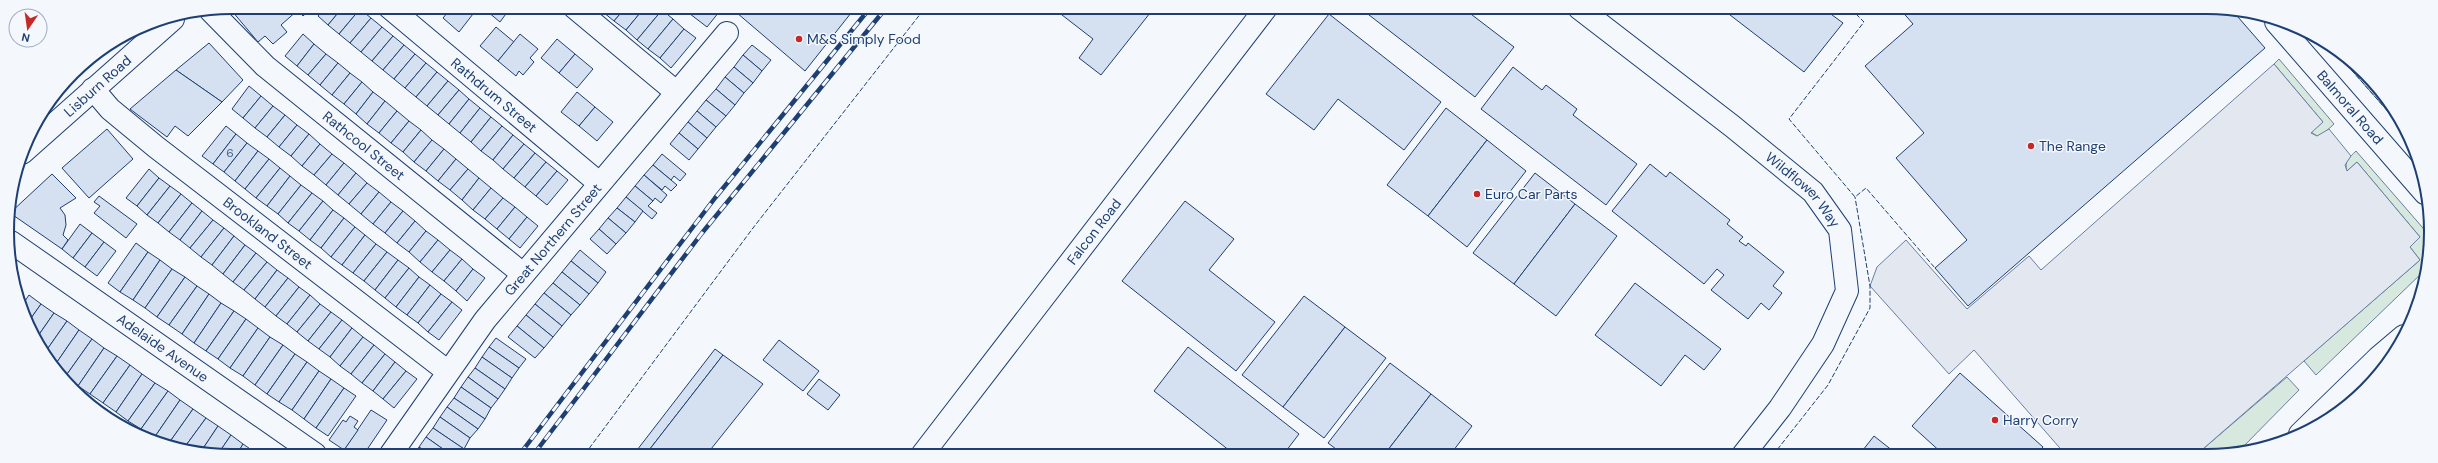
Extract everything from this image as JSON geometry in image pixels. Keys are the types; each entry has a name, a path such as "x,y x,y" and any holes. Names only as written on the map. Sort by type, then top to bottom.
{"street":[{"name":"Rathcool Street","path":"214,14 265,66 523,274"},
{"name":"Rathdrum Street","path":"397,14 599,183"},
{"path":"582,14 676,92"},
{"name":"Falcon Road","path":"927,449 1261,14"},
{"name":"Wildflower Way","path":"1587,14 1732,126 1813,192 1840,230 1847,291 1823,344 1780,408 1748,449"},
{"name":"Lisburn Road","path":"33,143 166,25"},
{"name":"Balmoral Road","path":"2281,28 2420,187"},
{"name":"Great Northern Street","path":"394,449 447,371 484,320 727,33"},
{"name":"Brookland Street","path":"93,89 110,109 156,147 447,371"},
{"name":"Adelaide Avenue","path":"14,244 309,449"},
{"path":"2333,408 2384,356"}],"shaded area":[{"path":"2279,59 2334,124 2322,135 2317,136 2311,132 2323,122 2274,64"},
{"path":"2274,64 2323,122 2311,133 2317,136 2329,129 2351,156 2345,165 2347,171 2357,162 2420,237 2410,247 2420,260 2203,449 2061,449 1974,350 1949,374 1870,286 1877,267 1906,240 1967,309 2029,256 2041,270"},
{"path":"2349,67 2370,88 2385,108"},
{"path":"2356,151 2423,228 2424,246 2420,274 2316,375 2304,361 2420,260 2410,247 2420,237 2357,162 2347,171 2346,165 2349,158"},
{"path":"2287,377 2299,390 2244,446 2221,449 2203,449"}],"building":[{"path":"235,14 293,14 281,25 287,32 273,44 265,36 258,42"},
{"path":"320,14 337,14 328,25 318,16"},
{"path":"337,14 356,14 339,34 328,25"},
{"path":"356,14 366,14 371,18 350,43 339,34"},
{"path":"446,14 473,14 459,32 443,18"},
{"path":"490,14 506,14 500,22"},
{"path":"605,14 620,14 614,21"},
{"path":"620,14 639,14 626,30 614,21"},
{"path":"639,14 659,14 637,40 626,30"},
{"path":"659,14 667,14 673,19 648,49 637,40"},
{"path":"690,14 717,14 707,27"},
{"name":"M&S Simply Food","path":"738,14 850,14 805,71"},
{"path":"1061,14 1149,14 1101,75 1079,58 1093,39"},
{"path":"1329,14 1441,102 1404,150 1338,99 1314,130 1266,94"},
{"path":"1368,14 1471,14 1514,47 1475,97"},
{"path":"1729,14 1831,14 1843,23 1804,72"},
{"name":"The Range","path":"1904,14 2221,14 2237,16 2265,48 1968,306 1935,268 1967,240 1896,158 1924,133 1865,66 1913,24"},
{"path":"371,18 382,27 361,52 350,43"},
{"path":"673,19 684,29 660,58 648,49"},
{"path":"382,27 393,36 372,61 361,52"},
{"path":"496,27 514,42 498,61 480,46"},
{"path":"684,29 696,38 671,68 660,58"},
{"path":"303,34 314,44 297,66 285,56"},
{"path":"520,34 538,49 530,58 534,62 523,75 519,71 516,76 498,61"},
{"path":"393,36 404,45 383,70 372,61"},
{"path":"557,39 575,54 559,73 541,58"},
{"path":"209,43 243,80 222,102 176,70"},
{"path":"314,44 326,54 308,75 297,66"},
{"path":"404,45 415,54 394,79 383,70"},
{"path":"752,45 771,60 762,71 743,55"},
{"path":"326,54 338,63 320,85 308,75"},
{"path":"415,54 426,63 405,88 394,79"},
{"path":"575,54 593,69 577,88 559,73"},
{"path":"743,55 762,71 753,83 734,67"},
{"path":"338,63 350,73 332,95 320,85"},
{"path":"426,63 437,72 416,97 405,88"},
{"path":"734,67 753,83 744,93 725,77"},
{"path":"1513,67 1542,90 1546,85 1577,109 1573,115 1637,164 1606,205 1481,109"},
{"path":"176,70 222,102 188,136 175,126 167,137 130,109"},
{"path":"437,72 448,81 427,106 416,97"},
{"path":"350,73 362,82 344,104 332,95"},
{"path":"725,77 744,93 735,105 716,89"},
{"path":"448,81 459,90 438,115 427,106"},
{"path":"362,82 373,92 356,114 344,104"},
{"path":"249,86 261,96 243,118 232,109"},
{"path":"716,89 735,105 726,116 706,100"},
{"path":"459,90 469,99 449,124 438,115"},
{"path":"373,92 385,101 367,124 356,114"},
{"path":"577,92 595,107 579,126 561,112"},
{"path":"261,96 273,106 255,128 243,118"},
{"path":"469,99 480,108 460,133 449,124"},
{"path":"706,100 726,116 716,127 697,111"},
{"path":"385,101 397,111 379,133 367,124"},
{"path":"273,106 285,115 267,137 255,128"},
{"path":"595,107 613,122 597,141 579,126"},
{"path":"480,108 491,117 471,142 460,133"},
{"path":"1446,108 1487,140 1428,216 1387,185"},
{"path":"397,111 409,121 391,143 379,133"},
{"path":"697,111 716,127 707,138 688,122"},
{"path":"285,115 297,125 279,147 267,137"},
{"path":"491,117 502,126 481,151 471,142"},
{"path":"409,121 421,130 403,152 391,143"},
{"path":"688,122 707,138 698,149 679,133"},
{"path":"297,125 309,134 291,156 279,147"},
{"path":"226,126 236,134 213,164 202,156"},
{"path":"502,126 513,135 493,160 481,151"},
{"path":"107,129 133,159 89,198 62,168"},
{"path":"421,130 432,140 414,162 403,152"},
{"path":"679,133 698,149 689,160 670,144"},
{"path":"236,134 247,143 224,172 213,164"},
{"path":"309,134 320,144 302,166 291,156"},
{"path":"513,135 524,144 503,169 493,160"},
{"path":"432,140 444,149 426,171 414,162"},
{"name":"Euro Car Parts","path":"1487,140 1526,171 1467,247 1428,216"},
{"path":"247,143 258,151 235,181 224,172"},
{"path":"320,144 332,154 314,175 302,166"},
{"path":"524,144 535,153 514,178 503,169"},
{"path":"444,149 456,159 438,181 426,171"},
{"path":"258,151 269,159 245,189 235,181"},
{"path":"535,153 546,162 525,187 514,178"},
{"path":"332,154 344,163 326,185 314,175"},
{"path":"662,154 686,174 680,181 674,176 671,180 653,165"},
{"path":"269,159 280,168 256,198 245,189"},
{"path":"456,159 468,169 450,190 438,181"},
{"path":"546,162 557,171 536,196 525,187"},
{"path":"344,163 356,173 338,195 326,185"},
{"path":"1650,164 1666,177 1670,172 1730,220 1727,224 1743,237 1739,241 1746,246 1748,243 1784,272 1773,286 1782,293 1769,310 1761,303 1748,319 1711,290 1724,275 1717,269 1704,284 1612,211"},
{"path":"653,165 677,185 671,191 665,186 662,190 644,175"},
{"path":"280,168 290,176 267,206 256,198"},
{"path":"149,169 159,178 137,206 126,198"},
{"path":"468,169 479,178 462,200 450,190"},
{"path":"557,171 568,180 547,205 536,196"},
{"path":"356,173 367,183 349,204 338,195"},
{"path":"1535,173 1575,204 1514,284 1473,253"},
{"path":"52,174 76,198 60,208 65,215 66,225 63,235 68,240 62,249 14,216 15,208"},
{"path":"644,175 667,195 661,203 655,198 653,201 635,186"},
{"path":"290,176 301,185 278,214 267,206"},
{"path":"159,178 170,186 147,215 137,206"},
{"path":"479,178 491,188 473,210 462,200"},
{"path":"367,183 379,192 361,214 349,204"},
{"path":"301,185 312,193 288,223 278,214"},
{"path":"170,186 181,194 158,223 147,215"},
{"path":"635,186 653,201 648,206 657,213 652,219 626,197"},
{"path":"491,188 503,198 485,219 473,210"},
{"path":"379,192 391,202 373,224 361,214"},
{"path":"312,193 323,201 299,231 288,223"},
{"path":"181,194 192,203 169,232 158,223"},
{"path":"99,196 137,224 126,238 94,213 100,206 94,202"},
{"path":"626,197 643,211 635,222 617,208"},
{"path":"503,198 515,207 497,229 485,219"},
{"path":"323,201 333,210 310,240 299,231"},
{"path":"1185,201 1234,239 1209,270 1275,322 1236,371 1122,281"},
{"path":"391,202 403,211 385,233 373,224"},
{"path":"192,203 202,211 180,240 169,232"},
{"path":"1575,204 1617,236 1556,316 1514,284"},
{"path":"515,207 527,217 509,239 497,229"},
{"path":"617,208 635,222 626,233 608,218"},
{"path":"333,210 344,218 321,248 310,240"},
{"path":"202,211 213,220 190,248 180,240"},
{"path":"403,211 415,221 397,243 385,233"},
{"path":"527,217 538,226 520,248 509,239"},
{"path":"344,218 355,227 331,257 321,248"},
{"path":"608,218 626,233 616,244 599,229"},
{"path":"213,220 224,228 201,257 190,248"},
{"path":"415,221 426,231 409,252 397,243"},
{"path":"80,224 92,233 73,258 62,249"},
{"path":"355,227 365,235 342,265 331,257"},
{"path":"224,228 234,236 212,265 201,257"},
{"path":"599,229 616,244 607,254 590,239"},
{"path":"426,231 438,240 420,262 409,252"},
{"path":"92,233 104,242 85,267 73,258"},
{"path":"365,235 376,244 353,273 342,265"},
{"path":"234,236 245,245 223,274 212,265"},
{"path":"438,240 450,250 432,272 420,262"},
{"path":"104,242 116,251 97,276 85,267"},
{"path":"136,243 148,252 120,292 108,283"},
{"path":"376,244 387,252 364,281 353,273"},
{"path":"245,245 256,253 233,282 223,274"},
{"path":"450,250 462,259 444,281 432,272"},
{"path":"580,250 606,272 598,283 571,261"},
{"path":"148,252 160,260 133,300 120,292"},
{"path":"387,252 398,260 375,290 364,281"},
{"path":"256,253 267,262 244,290 233,282"},
{"path":"462,259 473,269 456,291 444,281"},
{"path":"160,260 172,269 145,308 133,300"},
{"path":"398,260 409,268 385,298 375,290"},
{"path":"571,261 598,283 589,294 562,272"},
{"path":"267,262 277,270 255,299 244,290"},
{"path":"409,268 419,277 396,307 385,298"},
{"path":"172,269 185,277 157,317 145,308"},
{"path":"473,269 485,278 467,301 456,291"},
{"path":"277,270 288,278 265,307 255,299"},
{"path":"562,272 589,294 580,305 553,283"},
{"path":"185,277 197,286 169,325 157,317"},
{"path":"419,277 430,285 407,315 396,307"},
{"path":"288,278 299,287 276,316 265,307"},
{"path":"553,283 580,305 571,315 544,293"},
{"path":"1635,283 1721,349 1704,370 1685,355 1661,386 1595,335"},
{"path":"430,285 441,294 418,323 407,315"},
{"path":"197,286 209,294 182,334 169,325"},
{"path":"299,287 310,295 287,324 276,316"},
{"path":"544,293 571,315 562,326 535,304"},
{"path":"209,294 221,303 194,343 182,334"},
{"path":"441,294 452,302 428,332 418,323"},
{"path":"29,295 41,304 32,317 31,315 26,300"},
{"path":"310,295 320,304 297,332 287,324"},
{"path":"1304,296 1345,327 1283,407 1242,375"},
{"path":"452,302 462,310 439,340 428,332"},
{"path":"221,303 234,311 206,351 194,343"},
{"path":"41,304 54,313 39,334 32,317"},
{"path":"320,304 331,312 308,341 297,332"},
{"path":"535,304 562,326 553,337 526,315"},
{"path":"234,311 246,319 218,359 206,351"},
{"path":"331,312 342,320 319,349 308,341"},
{"path":"54,313 67,321 48,348 39,334"},
{"path":"526,315 553,337 544,348 517,326"},
{"path":"246,319 258,328 230,368 218,359"},
{"path":"342,320 352,328 330,357 319,349"},
{"path":"67,321 79,330 57,362 48,348"},
{"path":"517,326 544,348 535,358 508,337"},
{"path":"1345,327 1386,358 1324,438 1283,407"},
{"path":"258,328 270,337 243,376 230,368"},
{"path":"352,328 363,337 340,366 330,357"},
{"path":"79,330 92,339 67,374 57,362"},
{"path":"270,337 283,345 255,385 243,376"},
{"path":"363,337 374,345 351,374 340,366"},
{"path":"496,338 526,359 519,368 489,347"},
{"path":"92,339 104,348 78,385 67,374"},
{"path":"779,340 819,371 803,391 763,360"},
{"path":"283,345 295,354 267,394 255,385"},
{"path":"374,345 385,354 362,383 351,374"},
{"path":"489,347 519,368 512,378 482,357"},
{"path":"1188,347 1299,434 1288,449 1227,449 1154,391"},
{"path":"104,348 117,356 90,394 78,385"},
{"path":"715,349 723,355 650,449 638,449"},
{"path":"295,354 307,362 279,402 267,394"},
{"path":"385,354 395,362 373,391 362,383"},
{"path":"723,355 763,384 711,449 650,449"},
{"path":"117,356 130,365 103,403 90,394"},
{"path":"482,357 512,378 505,389 475,368"},
{"path":"307,362 319,371 292,410 279,402"},
{"path":"395,362 406,371 383,399 373,391"},
{"path":"1390,363 1431,394 1389,449 1336,449 1328,443"},
{"path":"130,365 142,374 116,412 103,403"},
{"path":"475,368 505,389 498,399 468,377"},
{"path":"319,371 331,379 304,419 292,410"},
{"path":"406,371 417,379 394,408 383,399"},
{"path":"1960,373 2043,447 2041,449 1937,449 1912,426"},
{"path":"142,374 155,383 128,421 116,412"},
{"path":"468,377 498,399 491,408 461,387"},
{"path":"331,379 344,388 316,428 304,419"},
{"path":"819,379 840,395 828,410 807,394"},
{"path":"155,383 168,391 141,429 128,421"},
{"path":"461,387 491,408 485,419 454,398"},
{"path":"344,388 356,396 328,436 316,428"},
{"path":"168,391 180,400 156,435 141,429"},
{"path":"1431,394 1472,426 1455,449 1389,449"},
{"path":"454,398 485,419 478,429 447,407"},
{"path":"180,400 193,409 171,440 156,435"},
{"path":"447,407 478,429 470,438 440,417"},
{"path":"193,409 206,418 187,444 171,440"},
{"path":"371,410 387,420 367,449 345,449"},
{"path":"350,416 358,421 354,427 358,430 345,449 342,449 329,440 343,420 346,422"},
{"path":"440,417 470,438 464,449 433,428"},
{"path":"206,418 218,426 204,447 187,444"},
{"path":"218,426 231,435 221,449 204,447"},
{"path":"433,428 464,449 443,449 426,437"},
{"path":"231,435 243,444 240,449 221,449"},
{"path":"1874,436 1890,449 1864,449"},
{"path":"426,437 443,449 422,449 419,447"},
{"path":"243,444 250,449 240,449"}],"railway":[{"path":"524,449 715,198 865,14"},
{"path":"538,449 702,233 881,14"}],"fence":[{"path":"589,449 753,228 920,14"},
{"path":"1856,14 1864,22 1789,119 1855,197 1866,188 1935,268"},
{"path":"2349,67 2385,108"},
{"path":"1778,449 1828,385 1870,308 1870,286 1855,197"}],"place":[{"name":"M&S Simply Food","path":"799,39"},
{"name":"The Range","path":"2031,146"},
{"name":"Euro Car Parts","path":"1477,194"},
{"name":"Harry Corry","path":"1995,420"}]}
